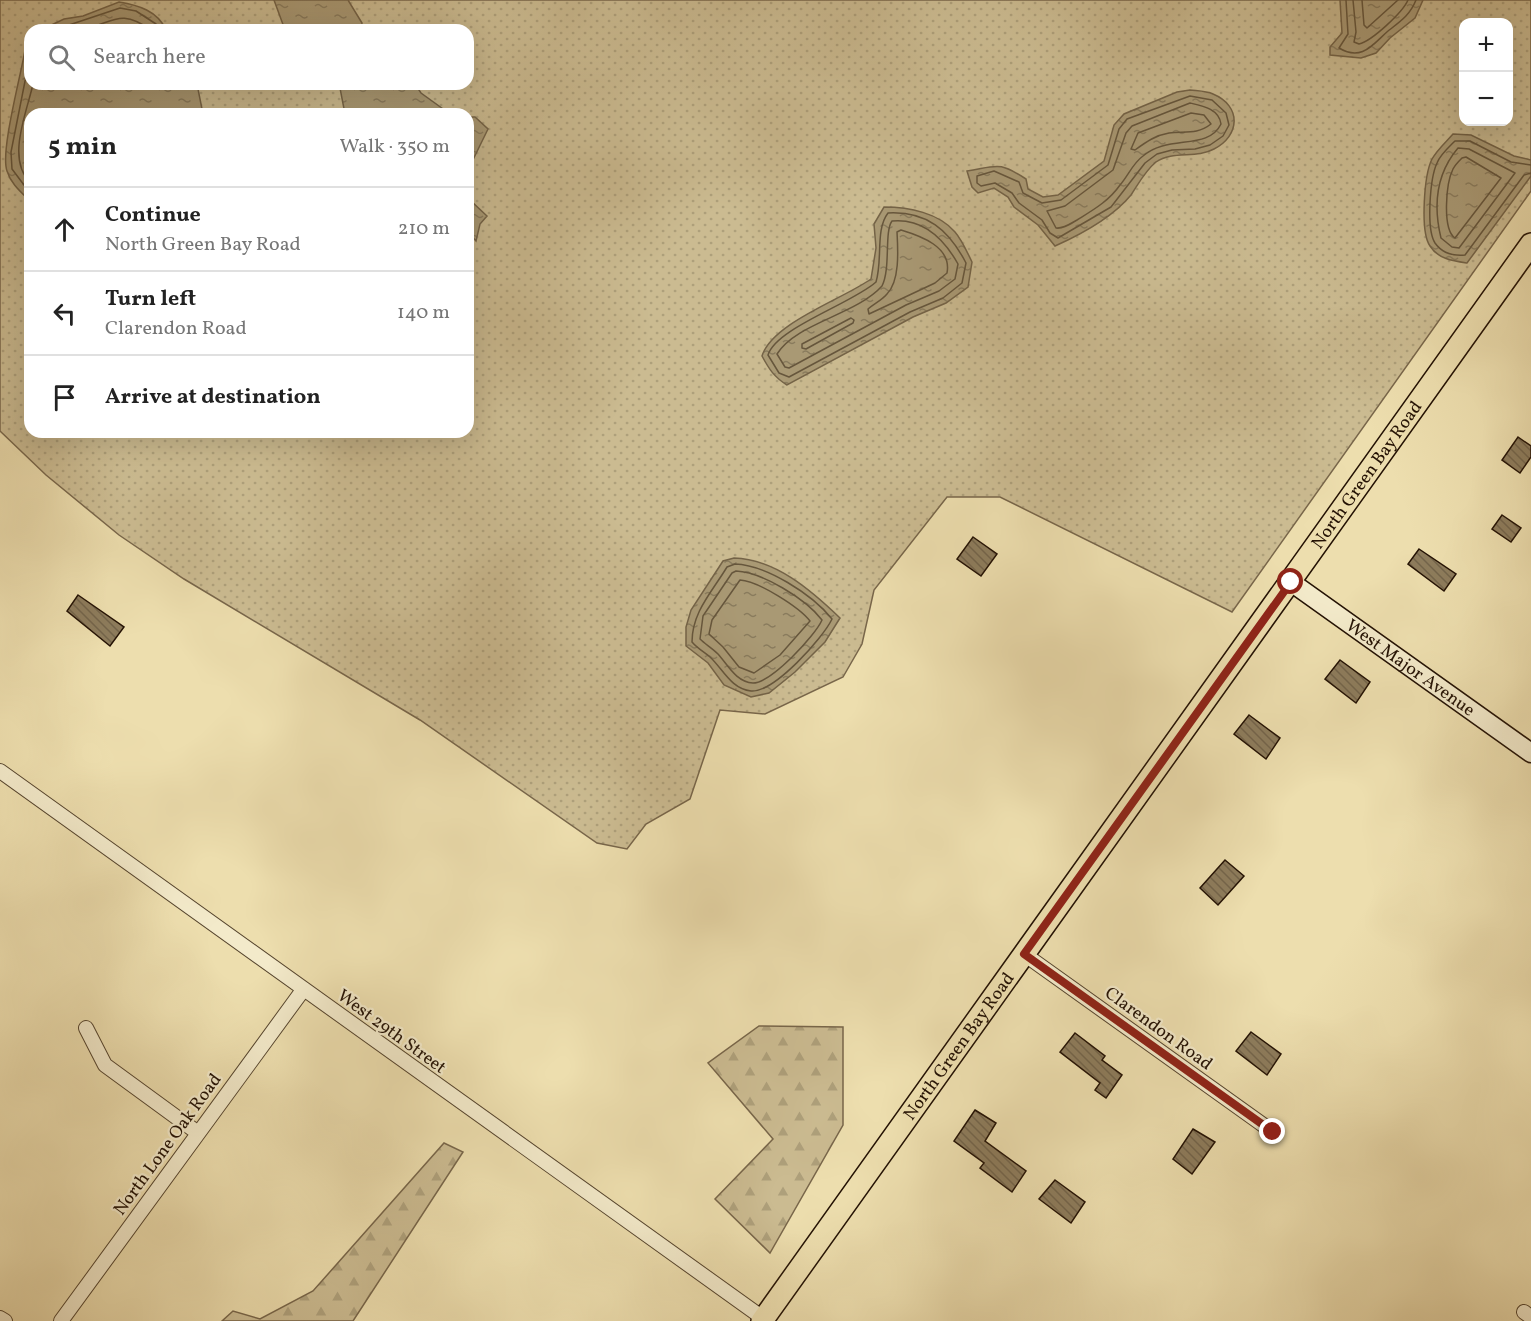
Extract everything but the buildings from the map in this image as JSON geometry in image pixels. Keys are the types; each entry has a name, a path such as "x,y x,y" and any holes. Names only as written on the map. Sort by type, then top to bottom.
{"main road":[{"name":"North Green Bay Road","path":"764,1320 1531,244"}],"street":[{"name":"West Major Avenue","path":"1291,582 1531,753"},
{"name":"West 29th Street","path":"0,771 764,1320"},
{"name":"Clarendon Road","path":"1024,954 1273,1132"},
{"name":"North Lone Oak Road","path":"61,1321 303,990"},
{"path":"86,1028 105,1065 198,1133"},
{"path":"0,1318 5,1321"}],"green space":[{"path":"0,0 1531,0 1531,191 1232,612 1000,497 947,497 874,590 862,644 843,677 765,714 720,710 690,799 646,824 627,849 597,843 420,720 184,579 119,535 46,475 0,431"},
{"path":"759,1026 843,1027 843,1125 770,1253 715,1199 773,1139 708,1063"},
{"path":"444,1143 463,1152 353,1321 222,1321 233,1311 260,1319 313,1291"}],"water":[{"path":"274,0 348,0 362,23 362,24 283,24"},
{"path":"1340,0 1423,0 1415,18 1390,38 1376,53 1361,58 1330,55 1330,47 1342,33"},
{"path":"119,2 147,10 163,24 54,24 64,19 83,16"},
{"path":"24,55 24,90 198,90 202,108 24,108 24,195 11,180 6,161 6,148"},
{"path":"340,90 419,90 442,108 344,108"},
{"path":"1190,90 1213,94 1229,106 1234,121 1229,137 1207,152 1170,156 1156,162 1145,173 1131,195 1115,211 1086,231 1055,246 1038,225 1014,207 1008,197 994,188 978,193 972,187 967,171 998,166 1009,169 1026,179 1028,189 1043,197 1058,195 1104,161 1114,125 1124,114 1177,92"},
{"path":"474,117 488,129 474,158"},
{"path":"1453,134 1471,135 1514,156 1531,160 1531,176 1467,263 1437,254 1430,246 1425,229 1424,203 1429,167 1436,152"},
{"path":"474,204 487,216 480,224 476,241 474,239"},
{"path":"884,207 923,212 948,225 960,239 972,262 968,287 946,303 913,317 787,385 772,372 762,356 768,344 794,322 871,279 876,248 874,224"},
{"path":"734,558 764,564 778,570 805,587 840,618 825,642 795,672 769,693 751,697 724,685 708,663 686,646 686,627 691,610 723,561"}],"route":[{"path":"1273,1132 1024,954 1291,582"}]}
